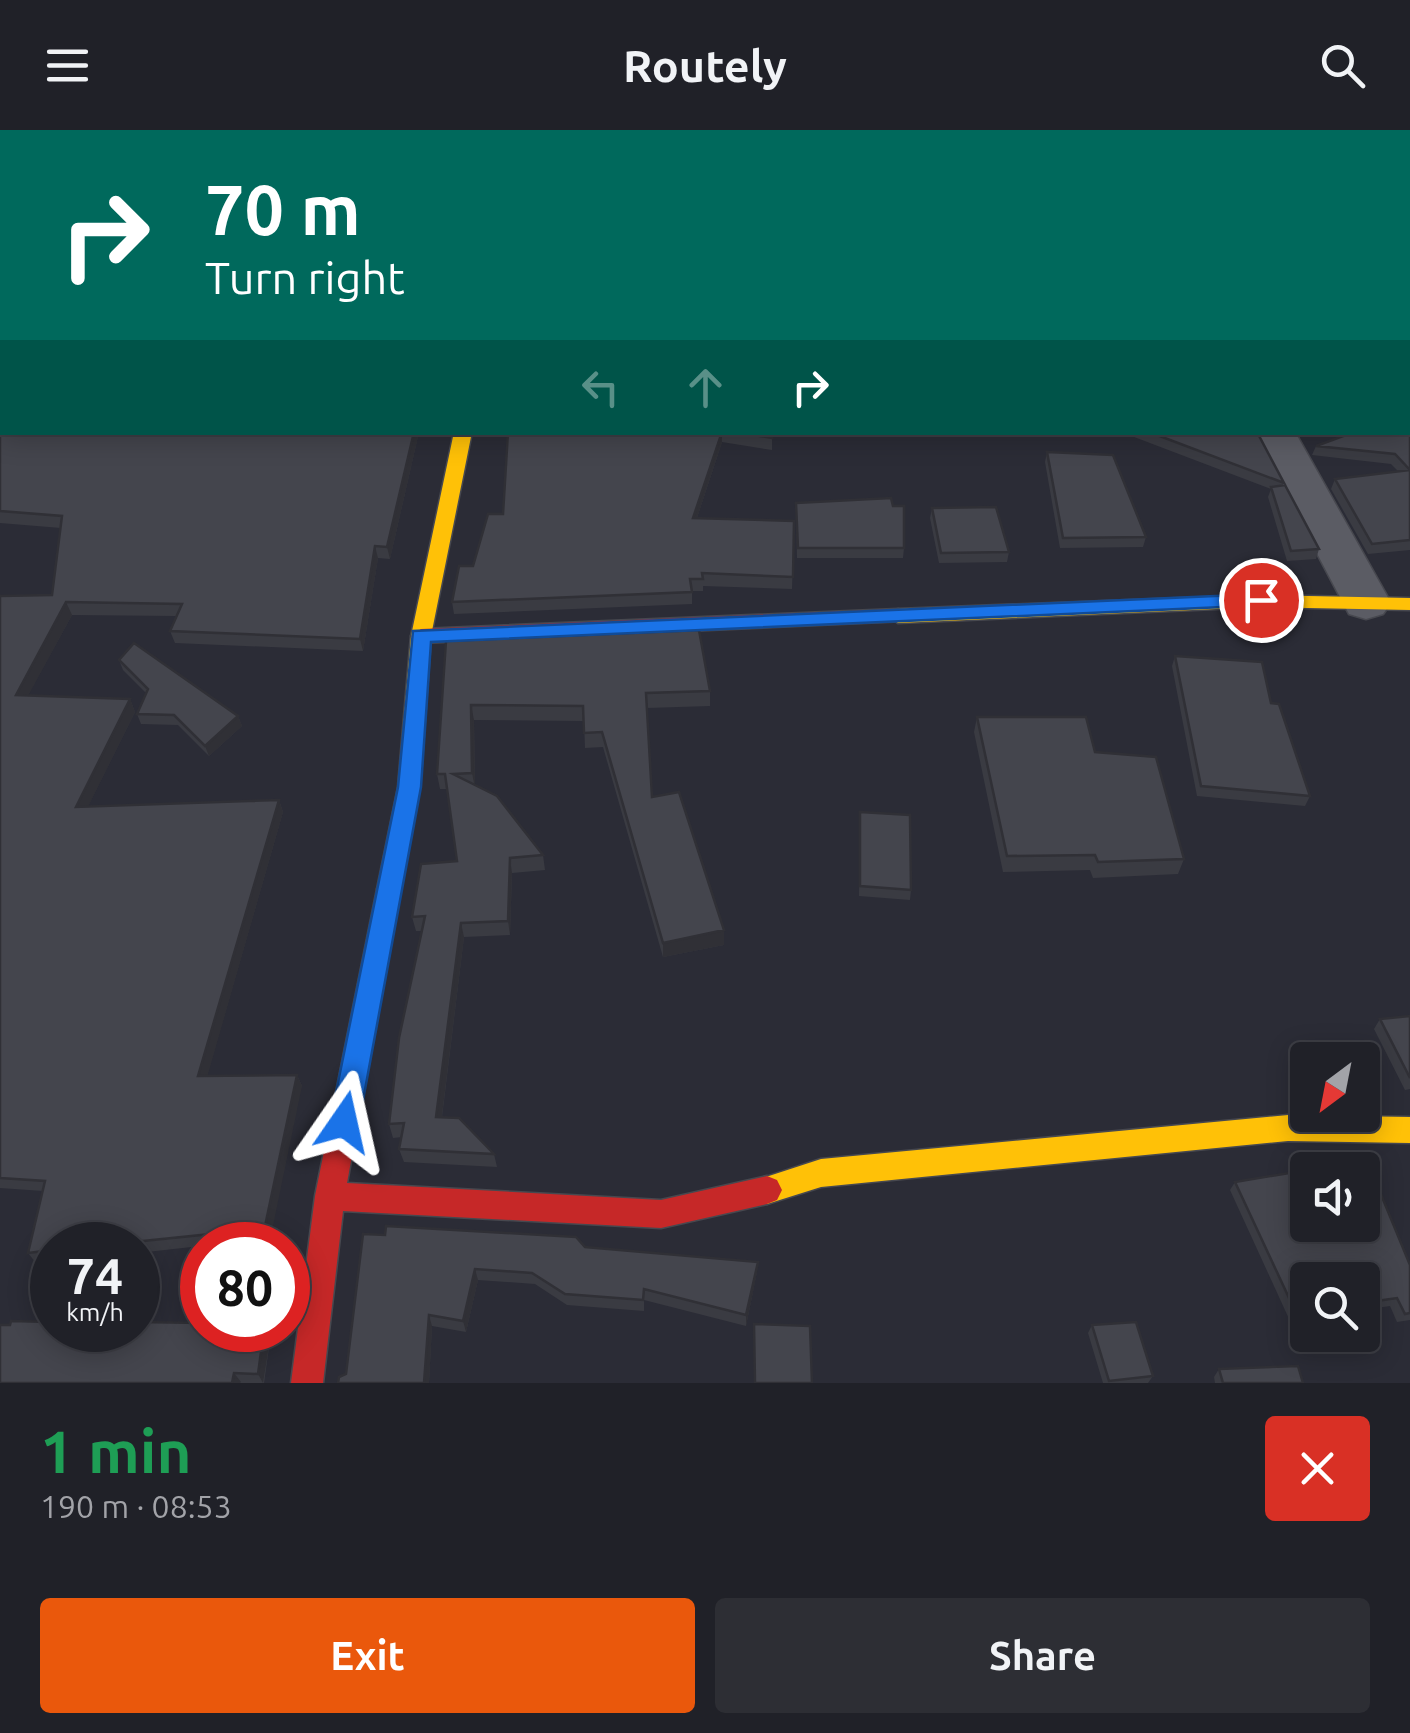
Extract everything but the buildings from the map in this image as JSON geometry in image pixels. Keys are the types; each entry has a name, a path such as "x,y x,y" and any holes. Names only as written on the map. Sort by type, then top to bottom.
{"main road":[{"path":"307,1383 330,1196 409,787 421,636 462,435"},
{"path":"421,636 1261,600 1388,604"},
{"path":"330,1196 662,1214 735,1201 821,1173 1288,1128 1410,1130"}],"street":[{"path":"1276,435 1388,604"}],"traffic: slow":[{"path":"389,889 409,787 421,636 462,435"},
{"path":"898,616 1261,601 1410,604"},
{"path":"767,1190 821,1173 1288,1128 1410,1130"}],"traffic: jam":[{"path":"421,636 898,616"},
{"path":"307,1383 330,1196 389,889"},
{"path":"330,1196 661,1214 767,1190"}],"route":[{"path":"344,1122 409,787 421,636 1261,600"}]}
